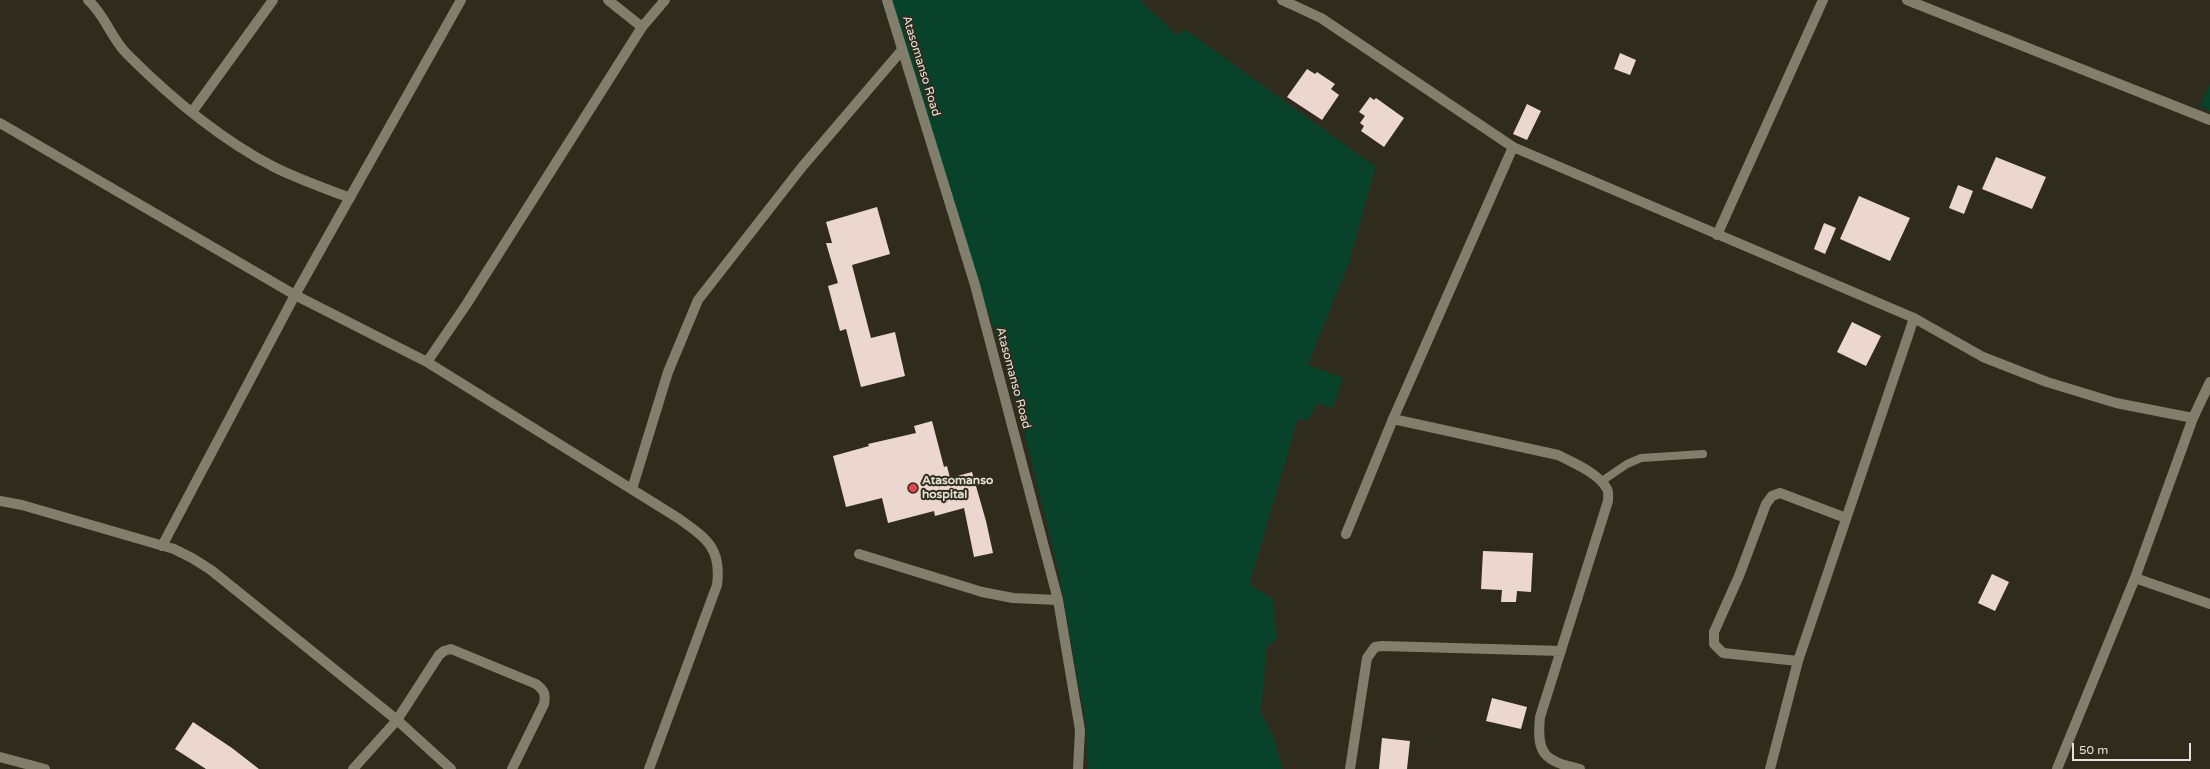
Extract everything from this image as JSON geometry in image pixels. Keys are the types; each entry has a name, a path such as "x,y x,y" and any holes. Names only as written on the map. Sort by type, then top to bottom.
{"street":[{"path":"192,112 273,0"},
{"path":"162,546 295,295 461,0"},
{"path":"608,0 642,27"},
{"path":"427,362 466,305 642,27 666,0"},
{"name":"Atasomanso Road","path":"887,0 975,285 1058,600 1080,730 1078,769"},
{"path":"1282,0 1321,18 1513,147 1716,235 1914,318 1983,357 2047,382 2116,403 2193,418"},
{"path":"1716,235 1823,0"},
{"path":"1907,0 2210,120"},
{"path":"94,2 113,37 127,53 192,112 248,152 273,166 350,198"},
{"path":"632,489 668,372 698,300 802,167 902,50"},
{"path":"0,123 295,295 427,362 632,489 699,533 713,550 719,567 717,584 649,769"},
{"path":"1346,534 1393,419 1513,147"},
{"path":"1770,769 1798,661 1914,318"},
{"path":"2057,769 2135,578 2193,418 2210,382"},
{"path":"1393,419 1558,455 1577,464 1602,481 1608,490 1608,502 1540,717 1538,736 1541,750 1552,761 1580,769"},
{"path":"1798,661 1723,653 1714,644 1714,632 1739,576 1766,504 1772,496 1780,493 1846,518"},
{"path":"0,501 22,505 162,546 192,558 211,570 397,720 451,769"},
{"path":"859,554 982,592 1013,598 1058,600"},
{"path":"2135,578 2210,604"},
{"path":"1350,769 1368,658 1375,647 1561,650"},
{"path":"353,769 397,720 444,651 451,649 536,684 542,688 546,696 544,704 512,769"},
{"path":"0,757 45,769"}],"lane":[{"path":"1602,481 1627,464 1641,458 1703,454"}],"green space":[{"path":"892,0 1140,0 1178,36 1185,29 1376,167 1349,263 1308,365 1343,378 1333,408 1318,403 1307,421 1298,419 1250,584 1273,599 1277,639 1267,647 1261,712 1274,738 1283,769 1088,769 1086,724 1058,568 1019,410 988,310 980,297"},
{"path":"2210,84 2210,111 2200,106"}],"building":[{"path":"1620,53 1636,60 1630,75 1614,69"},
{"path":"1307,69 1315,74 1317,72 1335,84 1331,89 1339,95 1322,120 1287,97"},
{"path":"1370,97 1374,100 1376,98 1404,118 1384,147 1361,131 1364,126 1360,123 1365,116 1359,112"},
{"path":"1527,104 1541,111 1527,140 1513,134"},
{"path":"1996,157 2046,177 2032,209 1982,189"},
{"path":"1958,185 1973,191 1964,214 1949,208"},
{"path":"1859,196 1910,218 1890,261 1840,239"},
{"path":"877,207 890,254 852,265 871,338 895,332 905,376 861,387 846,329 840,331 828,286 838,283 826,243 832,243 826,222"},
{"path":"1824,223 1836,228 1825,254 1814,249"},
{"path":"1852,322 1881,336 1866,366 1837,352"},
{"path":"932,421 944,467 947,466 950,478 972,472 986,521 993,553 974,557 964,508 935,516 934,511 888,523 882,498 846,507 833,456 869,446 868,444 916,433 914,426"},
{"path":"1483,551 1533,553 1531,592 1517,591 1516,602 1501,602 1502,590 1481,589"},
{"path":"1992,574 2009,582 1995,611 1978,603"},
{"path":"1492,698 1527,707 1521,729 1486,721"},
{"path":"193,722 232,748 259,769 206,769 175,749"},
{"path":"1382,738 1410,741 1407,769 1379,769"}],"place":[{"name":"Atasomanso hospital","path":"913,488"}]}
